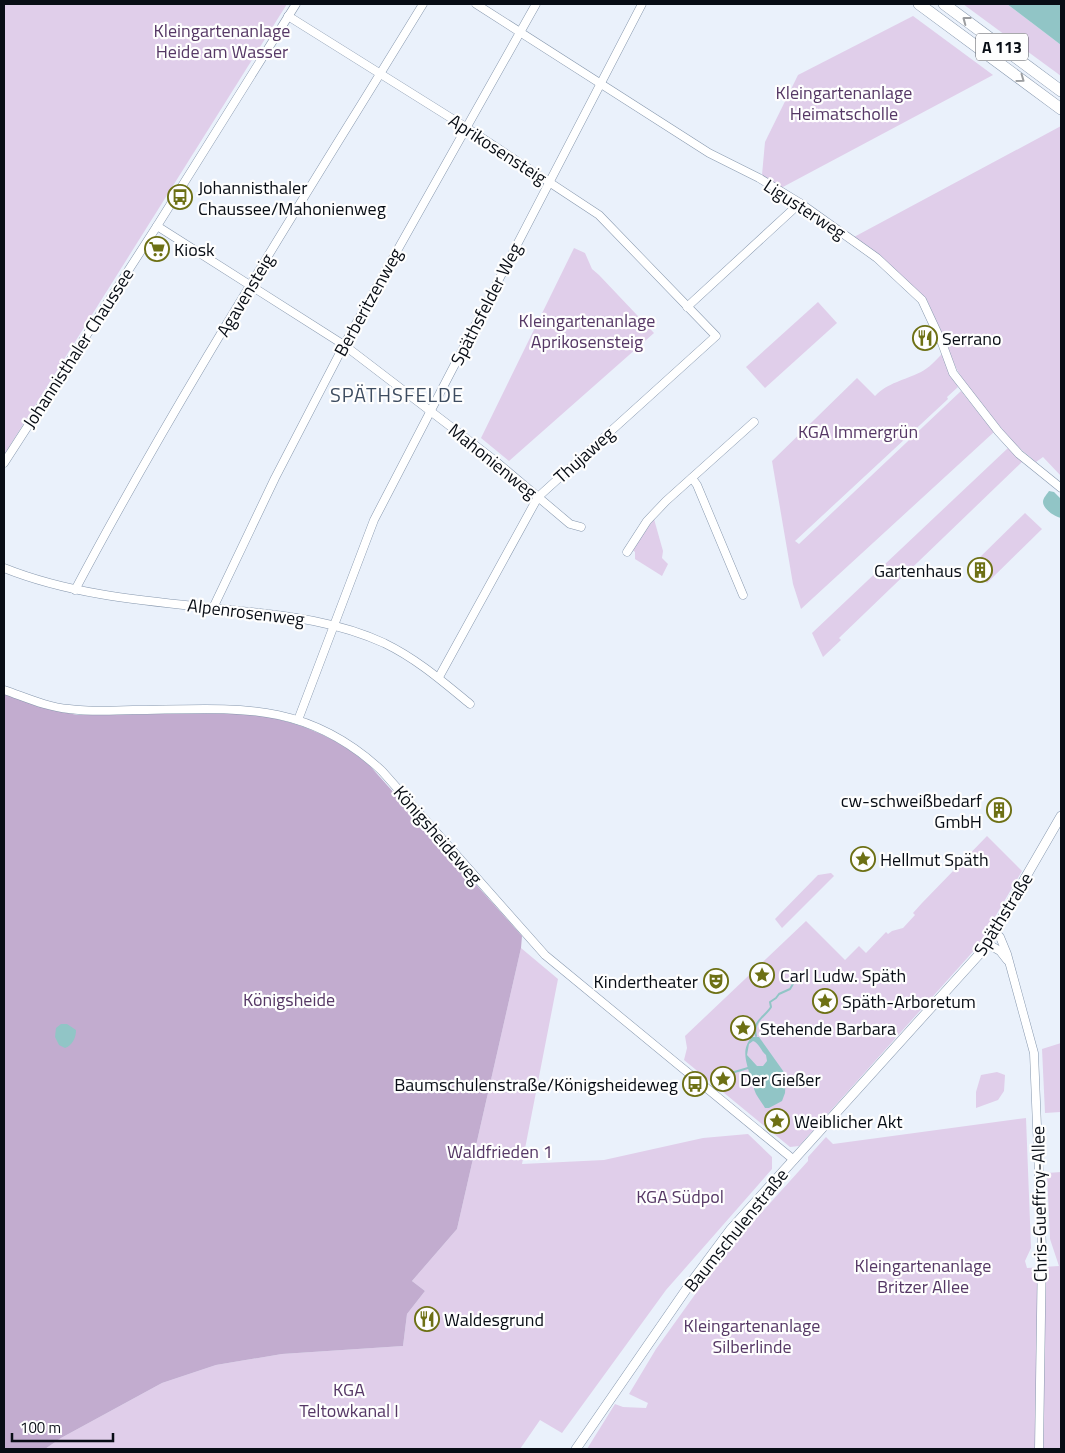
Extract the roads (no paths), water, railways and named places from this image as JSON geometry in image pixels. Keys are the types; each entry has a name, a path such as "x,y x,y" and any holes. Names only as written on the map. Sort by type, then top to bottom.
{"highway":[{"name":"A 113","path":"919,4 1061,109"},
{"name":"A 113","path":"944,4 1061,91"}],"main road":[{"name":"Späthstraße","path":"794,1160 988,944 1061,816"},
{"name":"Baumschulenstraße","path":"577,1448 723,1239 779,1174 794,1160"}],"street":[{"name":"Johannisthaler Chaussee","path":"4,463 157,226 296,4"},
{"name":"Agavensteig","path":"74,590 158,441 250,286 423,4"},
{"name":"Ligusterweg","path":"476,4 709,152 759,178 800,203 877,258 917,295 928,310 949,365 958,380 1011,447 1061,488"},
{"name":"Berberitzenweg","path":"213,608 274,478 344,345 536,4"},
{"name":"Späthsfelder Weg","path":"298,720 374,520 642,4"},
{"name":"Aprikosensteig","path":"288,16 467,128 599,215 716,336"},
{"path":"687,307 800,203"},
{"name":"Mahonienweg","path":"157,226 344,345 494,459 570,524 581,527"},
{"name":"Thujaweg","path":"439,677 538,498 716,336"},
{"path":"626,552 647,521 666,501 754,422"},
{"path":"692,478 698,485 743,596"},
{"name":"Alpenrosenweg","path":"4,568 42,582 74,590 303,618 334,624 384,643 413,659 439,677 470,704"},
{"name":"Königsheideweg","path":"4,690 35,701 68,709 104,711 256,710 298,720 335,736 372,762 392,782 545,955 794,1160"},
{"name":"Chris-Gueffroy-Allee","path":"995,932 1000,937 1007,954 1034,1053 1042,1249 1039,1449"},
{"path":"988,944 1000,951 1009,963"}],"waterway":[{"path":"756,1036 757,1023 771,1007 770,1002 779,994 790,989 793,984"},
{"path":"721,1076 748,1068"}],"place":[{"name":"Johannisthaler Chaussee/Mahonienweg","path":"180,197"},
{"name":"Kiosk","path":"157,249"},
{"name":"Serrano","path":"925,338"},
{"name":"Gartenhaus","path":"980,570"},
{"name":"cw-schweißbedarf GmbH","path":"999,810"},
{"name":"Hellmut Späth","path":"863,859"},
{"name":"Carl Ludw. Späth","path":"762,975"},
{"name":"Kindertheater","path":"716,981"},
{"name":"Späth-Arboretum","path":"825,1001"},
{"name":"Stehende Barbara","path":"743,1028"},
{"name":"Der Gießer","path":"723,1079"},
{"name":"Baumschulenstraße/Königsheideweg","path":"695,1084"},
{"name":"Weiblicher Akt","path":"777,1121"},
{"name":"Waldesgrund","path":"427,1319"}],"district":[{"name":"SPÄTHSFELDE","path":"397,394"}],"park label":[{"name":"Kleingartenanlage Heide am Wasser","path":"222,40"},
{"name":"Kleingartenanlage Heimatscholle","path":"844,102"},
{"name":"Kleingartenanlage Aprikosensteig","path":"587,330"},
{"name":"KGA Immergrün","path":"858,431"},
{"name":"Königsheide","path":"289,999"},
{"name":"Waldfrieden 1","path":"500,1151"},
{"name":"KGA Südpol","path":"680,1196"},
{"name":"Kleingartenanlage Britzer Allee","path":"923,1275"},
{"name":"Kleingartenanlage Silberlinde","path":"752,1335"},
{"name":"KGA Teltowkanal I","path":"349,1399"}]}
